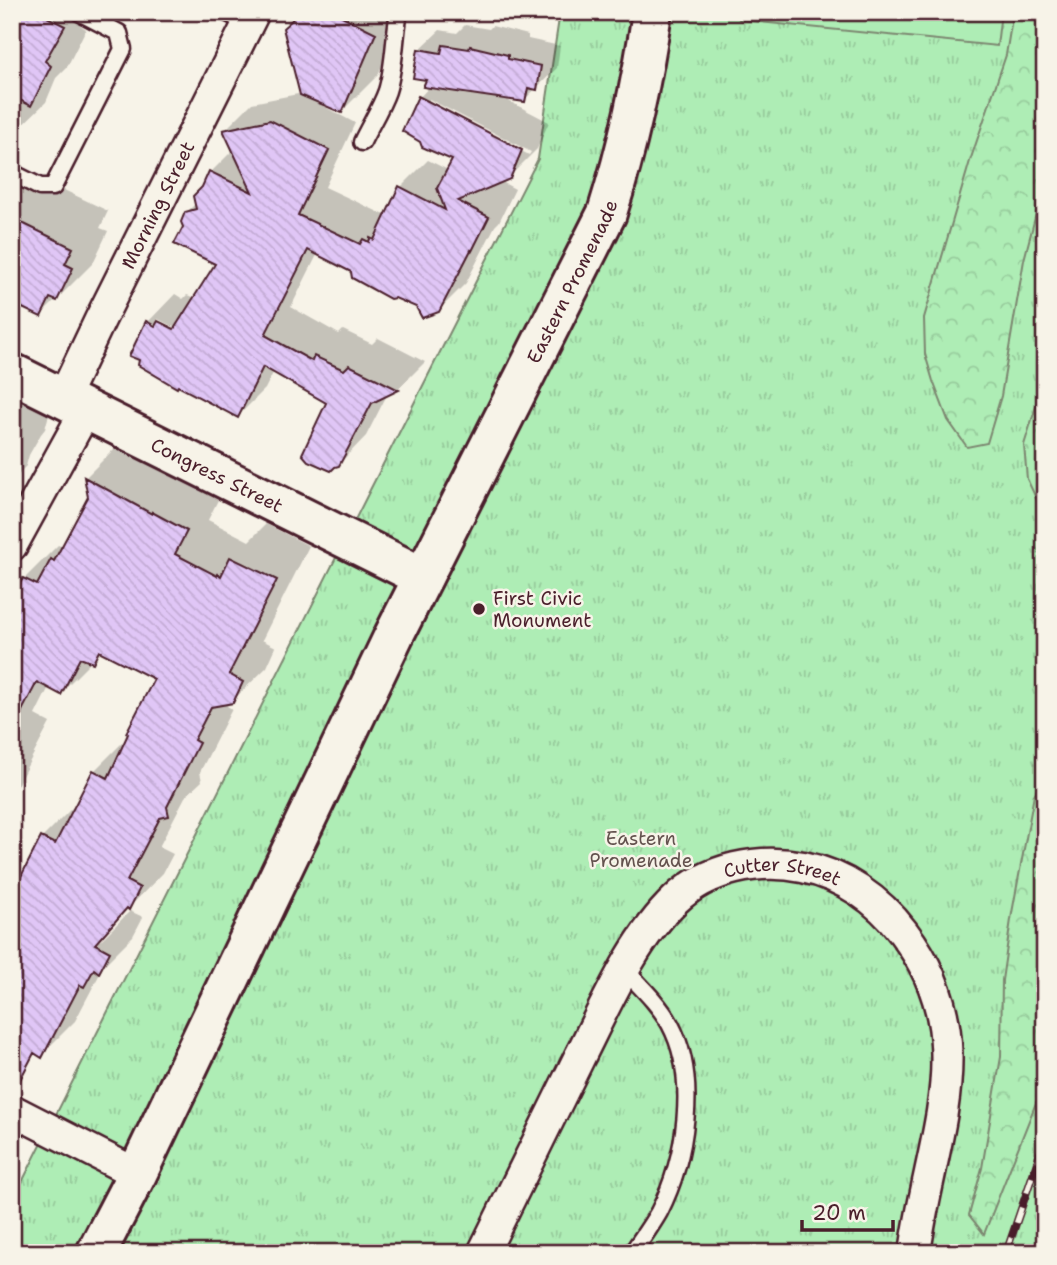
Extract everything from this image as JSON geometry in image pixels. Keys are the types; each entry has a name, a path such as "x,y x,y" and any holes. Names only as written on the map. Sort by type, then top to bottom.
{"street":[{"name":"Eastern Promenade","path":"96,1253 137,1174 423,577 607,213 624,158 644,66 652,12"},
{"name":"Morning Street","path":"12,545 75,404 100,320 243,16"},
{"name":"Congress Street","path":"12,373 423,577"},
{"name":"Cutter Street","path":"483,1253 590,1036 648,933 673,902 696,884 727,870 768,864 806,867 840,879 880,906 904,933 924,964 938,997 947,1043 946,1089 915,1253"},
{"path":"12,1110 137,1174"}],"lane":[{"path":"12,173 40,187 54,187 123,49 119,33 79,12"},
{"path":"362,142 386,92 393,64 399,12"},
{"path":"625,970 657,1005 670,1024 680,1051 686,1090 683,1137 676,1168 659,1212 632,1253"}],"green space":[{"name":"Eastern Promenade","path":"560,12 1045,12 1045,1253 12,1253 12,1202 538,159"},
{"path":"733,12 1001,12 997,46 740,20"},
{"path":"1013,12 1045,12 1045,179 1024,260 1001,396 987,443 967,447 948,420 933,381 925,354 924,318 970,161 1006,55"},
{"path":"1045,378 1045,517 1027,479 1024,445"},
{"path":"1045,775 1045,1080 984,1234 969,1215 982,1168 1001,1057 1002,980 1012,913 1034,795"}],"building":[{"path":"12,12 37,12 65,26 45,61 51,66 31,106 12,96"},
{"path":"296,12 334,12 376,33 342,113 300,95 283,28"},
{"path":"443,45 469,49 470,46 508,55 508,59 541,66 537,90 528,88 525,102 423,87 426,80 413,78 418,49 441,53"},
{"path":"418,96 522,150 510,179 458,201 489,217 439,312 422,318 416,307 395,298 390,299 352,278 351,272 308,250 265,335 312,361 314,356 344,370 349,365 399,390 372,403 339,466 331,471 308,461 302,454 326,403 263,367 238,418 178,386 177,388 138,365 139,360 129,356 146,321 155,326 158,321 174,329 215,264 174,244 183,227 181,222 185,212 196,209 193,196 202,187 209,171 252,192 223,130 270,120 329,150 298,215 360,244 363,239 369,242 370,238 374,240 399,186 445,210 437,188 452,160 422,147 420,142 402,131"},
{"path":"12,218 73,248 65,264 73,268 57,301 50,298 41,317 12,303"},
{"path":"84,477 187,531 175,554 217,576 221,576 230,557 277,580 229,674 243,682 233,703 211,707 194,740 199,743 167,807 169,816 160,818 127,881 140,888 129,910 127,908 95,944 110,952 99,973 94,969 84,987 80,985 42,1058 34,1053 13,1093 12,894 41,837 55,844 93,770 108,778 128,734 126,733 154,679 99,651 93,663 80,658 61,695 37,682 12,730 12,598 23,578 37,585 51,559 54,561 88,497"}],"railway":[{"path":"1006,1253 1045,1139"}],"place":[{"name":"First Civic Monument","path":"479,609"}]}
